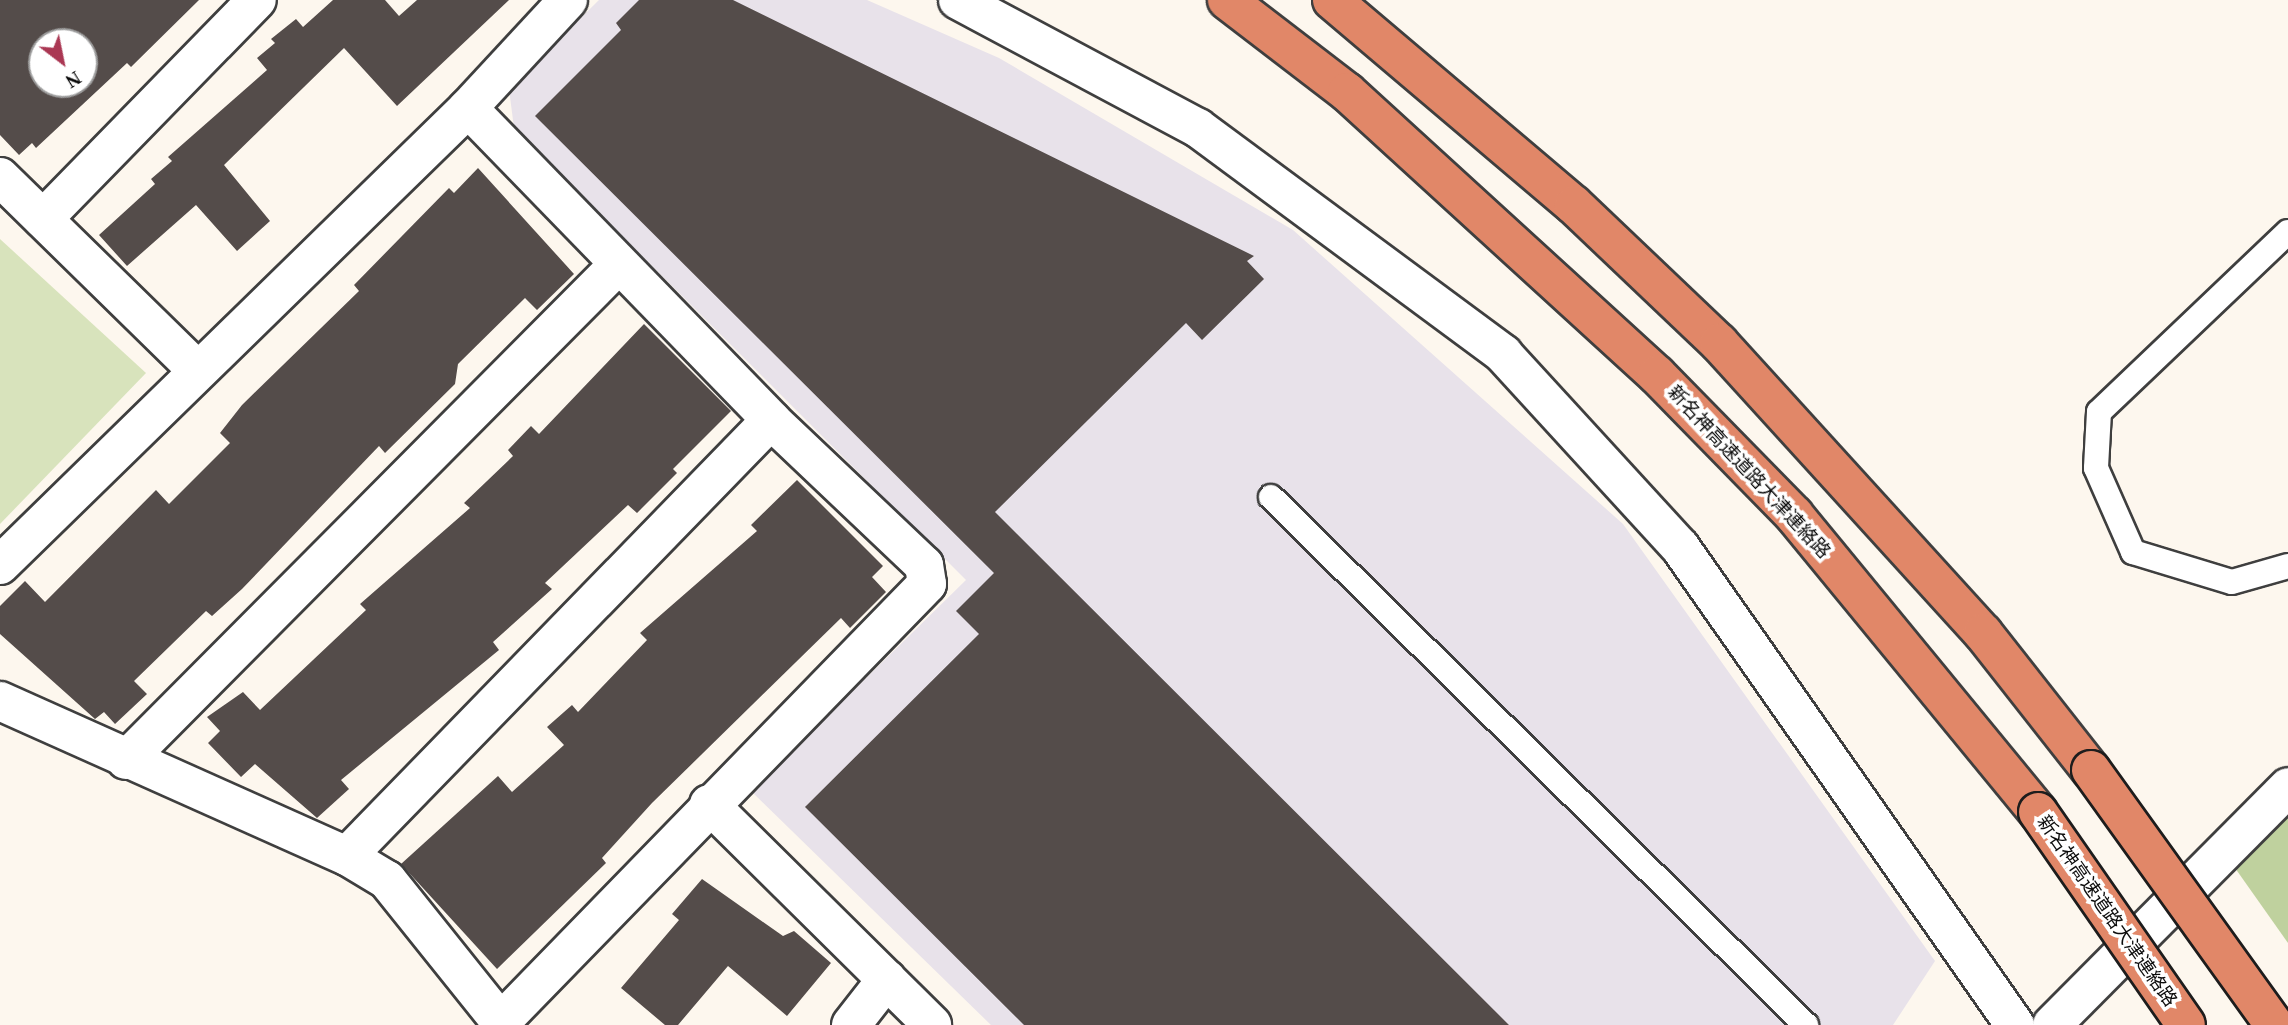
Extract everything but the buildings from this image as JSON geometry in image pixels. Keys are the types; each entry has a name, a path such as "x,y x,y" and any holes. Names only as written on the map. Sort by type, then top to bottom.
{"highway":[{"name":"新名神高速道路大津連絡路","path":"1227,0 1367,109 1657,374 1794,516 2038,812 2186,1025"},
{"path":"1332,0 1574,205 1719,343 1983,633 2091,770 2274,1025"}],"street":[{"path":"43,219 257,0"},
{"path":"0,565 468,108 568,0"},
{"path":"958,0 1198,128 1503,354 1680,547 2015,1025"},
{"path":"0,701 126,760 347,856 387,880 499,1023 709,804 926,584 924,565 771,420 468,108"},
{"path":"0,177 197,370"},
{"path":"126,760 618,265"},
{"path":"347,856 771,420"},
{"path":"2052,1025 2288,787"},
{"path":"709,804 932,1025"},
{"path":"850,1025 887,979"}],"lane":[{"path":"2288,232 2099,412 2096,468 2133,552 2232,582 2288,566"},
{"path":"1271,497 1806,1025"}],"shaded area":[{"path":"599,0 867,0 999,58 1293,230 1623,524 1935,961 1893,1025 991,1025 751,791 966,580 514,128 509,89"}],"green space":[{"path":"0,239 146,373 0,524"},
{"path":"2288,785 2288,943 2223,851"}]}
